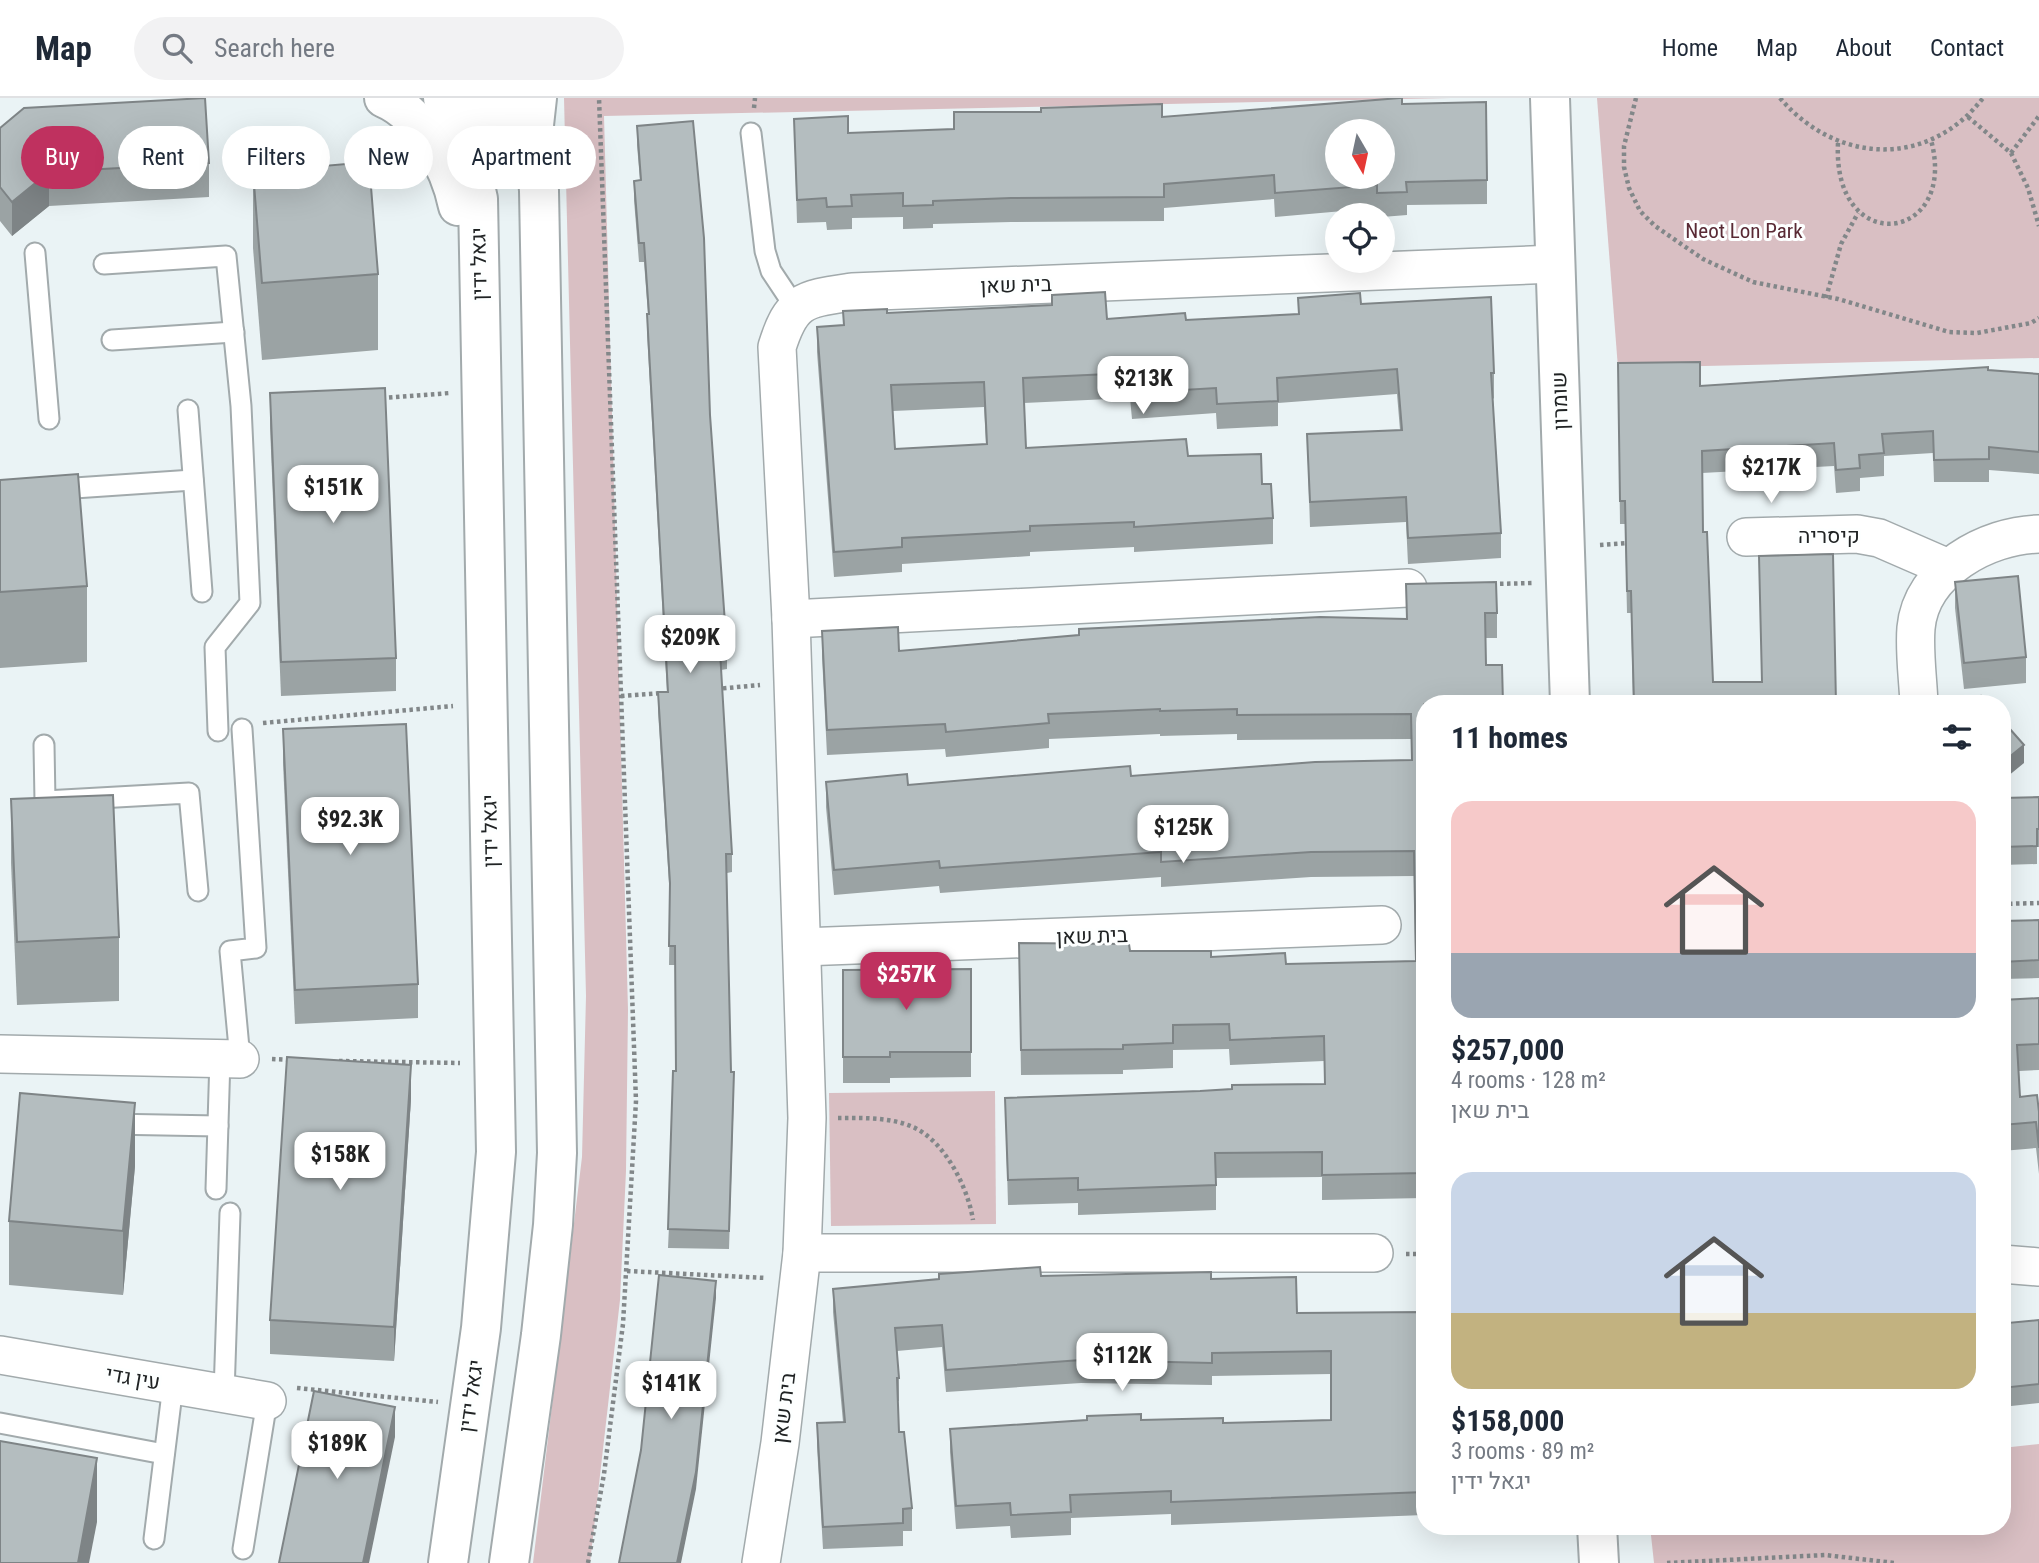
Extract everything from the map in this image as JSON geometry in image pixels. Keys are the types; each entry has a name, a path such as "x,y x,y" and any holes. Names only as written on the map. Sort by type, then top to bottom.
{"main road":[{"path":"384,98 393,102 418,124 454,188 480,321"},
{"path":"444,100 460,111 477,117 495,117 513,112 531,98"},
{"path":"510,1561 541,1335 557,1153 539,191 534,125 537,98"},
{"name":"שומרון","path":"1550,98 1570,695"},
{"name":"יגאל ידין","path":"444,100 470,164 478,199 496,1152 492,1220 448,1563"},
{"path":"1597,1535 1599,1563"}],"street":[{"name":"בית שאן","path":"761,1563 800,1266 807,1118 791,619 777,347 785,323 795,307 824,296 852,292 1556,264"},
{"name":"קיסריה","path":"1746,537 1857,534 1879,538 1948,568"},
{"path":"1919,695 1916,626 1927,595 1948,568 1999,541 2039,534"},
{"path":"791,619 1408,588"},
{"name":"בית שאן","path":"802,947 1382,925"},
{"path":"0,1054 230,1058"},
{"path":"800,1266 973,1252 1374,1253"},
{"path":"2011,1265 2039,1267"},
{"name":"עין גדי","path":"0,1356 267,1401"}],"lane":[{"path":"751,133 765,251 771,271 795,307"},
{"path":"35,253 49,419"},
{"path":"104,264 226,256 241,406 250,603 215,647 218,731"},
{"path":"112,340 234,332"},
{"path":"188,410 202,592"},
{"path":"0,493 193,480"},
{"path":"216,1189 218,1126 230,1058 230,951 256,948 242,729"},
{"path":"44,745 45,801 189,793 198,891"},
{"path":"93,1124 218,1126"},
{"path":"224,1394 230,1213"},
{"path":"153,1539 173,1385"},
{"path":"243,1549 267,1401"},
{"path":"0,1423 164,1454"}],"path":[{"path":"588,1563 604,1474 627,1271 635,1101 599,98"},
{"path":"1636,98 1624,146 1623,167 1640,211 1655,226 1703,259 1753,282 1826,298 1949,332 1977,333 2031,323 2039,318"},
{"path":"1780,98 1799,121 1838,143 1887,150 1931,140 1968,117 1983,98"},
{"path":"2011,153 2039,116"},
{"path":"1968,117 2011,153 2028,188 2039,226"},
{"path":"1838,143 1838,170 1847,201 1858,213 1874,222 1888,223 1909,219 1925,208 1934,190 1937,172 1931,140"},
{"path":"1826,298 1841,244 1858,213"},
{"path":"374,398 481,391"},
{"path":"1487,584 1634,543"},
{"path":"714,689 793,683"},
{"path":"621,695 674,692"},
{"path":"242,729 270,722 487,704"},
{"path":"2011,904 2039,903"},
{"path":"230,1058 293,1060"},
{"path":"334,1060 494,1063"},
{"path":"807,1118 880,1119 915,1128 959,1174 971,1203 975,1233 973,1252"},
{"path":"627,1271 800,1266"},
{"path":"267,1401 274,1386 469,1405"},
{"path":"1667,1563 1825,1555 1895,1563"}],"green space":[{"path":"564,98 1451,98 604,116 628,1010 626,1171 620,1300 590,1563 533,1563 582,1157 586,996 566,189 596,189 596,126 565,126"},
{"name":"Neot Lon Park","path":"1597,98 2039,98 2039,358 1618,368"},
{"path":"995,1091 996,1224 831,1226 829,1093"},
{"path":"2039,1444 2039,1563 1654,1563 1651,1535 2011,1535 2011,1447"}],"building":[{"path":"205,98 207,126 118,126 118,168 104,169 104,126 21,126 21,189 28,189 12,202 0,187 0,128 24,108"},
{"path":"1400,98 1402,104 1486,102 1487,180 1406,182 1407,192 1377,193 1377,189 1395,189 1395,119 1325,119 1326,189 1275,193 1274,175 1164,184 1164,197 1011,198 933,201 933,205 903,206 903,193 851,195 852,206 827,207 826,198 797,200 794,119 848,116 848,133 954,129 954,112 1041,112 1041,108 1162,104 1162,117"},
{"path":"693,121 704,238 710,415 727,651 720,651 732,854 726,854 731,1072 734,1072 729,1231 668,1229 673,1071 676,1071 675,946 669,946 670,883 658,692 668,692 649,314 644,243 639,243 634,181 641,180 637,126"},
{"path":"344,164 344,189 371,189 378,274 262,283 254,189 330,189 330,165"},
{"path":"1105,292 1107,319 1185,313 1186,320 1299,314 1298,298 1360,293 1361,304 1491,297 1494,373 1491,373 1501,533 1408,538 1406,497 1310,502 1307,434 1402,430 1397,369 1277,378 1278,401 1217,404 1216,388 1132,393 1130,373 1023,378 1026,448 1186,439 1188,456 1261,454 1262,484 1271,484 1273,518 1134,527 1134,522 1030,526 1030,531 902,538 902,547 834,552 817,327 844,325 843,311 887,309 887,313 1052,305 1052,295","holes":["984,382 987,444 895,449 891,385"]},
{"path":"1700,362 1700,386 1988,367 1988,370 2039,374 2039,452 1989,447 1989,459 1934,460 1933,431 1882,434 1884,453 1859,455 1860,468 1836,470 1834,443 1702,451 1703,532 1707,532 1713,682 1762,682 1759,556 1833,554 1836,695 1634,695 1625,501 1620,501 1618,363"},
{"path":"385,388 396,658 281,662 270,393"},
{"path":"78,474 87,586 0,592 0,480"},
{"path":"2018,576 2026,657 1964,663 1955,582"},
{"path":"1496,582 1497,613 1485,613 1486,665 1502,665 1503,695 1416,695 1416,961 1414,851 1311,852 1161,862 1161,852 940,868 939,861 834,870 826,782 907,774 908,785 1130,766 1131,776 1315,762 1412,760 1411,714 1237,715 1237,709 1160,709 1048,714 1049,723 946,732 945,724 827,730 822,631 898,627 899,651 1079,635 1079,629 1320,617 1407,619 1406,584"},
{"path":"406,724 418,984 295,990 283,729"},
{"path":"2011,730 2024,745 2011,756"},
{"path":"113,795 119,937 17,942 11,799"},
{"path":"2039,797 2037,846 2011,847 2011,798"},
{"path":"2039,920 2039,960 2011,962 2011,921"},
{"path":"1019,943 1129,944 1130,951 1211,951 1211,957 1285,953 1286,964 1416,961 1416,1173 1322,1175 1322,1152 1215,1153 1216,1185 1078,1190 1078,1178 1008,1180 1005,1098 1200,1091 1232,1089 1232,1085 1325,1084 1324,1036 1230,1040 1229,1024 1173,1025 1173,1043 1123,1045 1123,1049 1021,1050"},
{"path":"971,969 971,1052 890,1052 890,1057 843,1057 843,970"},
{"path":"2039,998 2039,1044 2017,1045 2020,1097 2037,1095 2039,1148 2036,1122 2011,1124 2011,1000"},
{"path":"287,1057 411,1065 394,1327 270,1320"},
{"path":"20,1093 135,1103 123,1231 9,1221"},
{"path":"1040,1267 1041,1276 1211,1272 1211,1279 1296,1277 1297,1313 1416,1312 1416,1492 1171,1502 1171,1491 1070,1495 1071,1512 1011,1515 1010,1503 956,1506 950,1429 1087,1420 1087,1416 1141,1414 1141,1420 1223,1418 1223,1423 1331,1420 1331,1351 1212,1353 1212,1363 1081,1360 946,1370 942,1325 895,1328 899,1432 904,1432 912,1508 903,1509 903,1523 823,1527 817,1423 845,1422 833,1289 939,1279 939,1274"},
{"path":"659,1275 716,1281 696,1472 677,1563 619,1563 641,1450"},
{"path":"2039,1320 2039,1384 2011,1387 2011,1323"},
{"path":"314,1391 395,1407 363,1563 279,1563"},
{"path":"0,1441 97,1458 78,1563 0,1563"}]}
